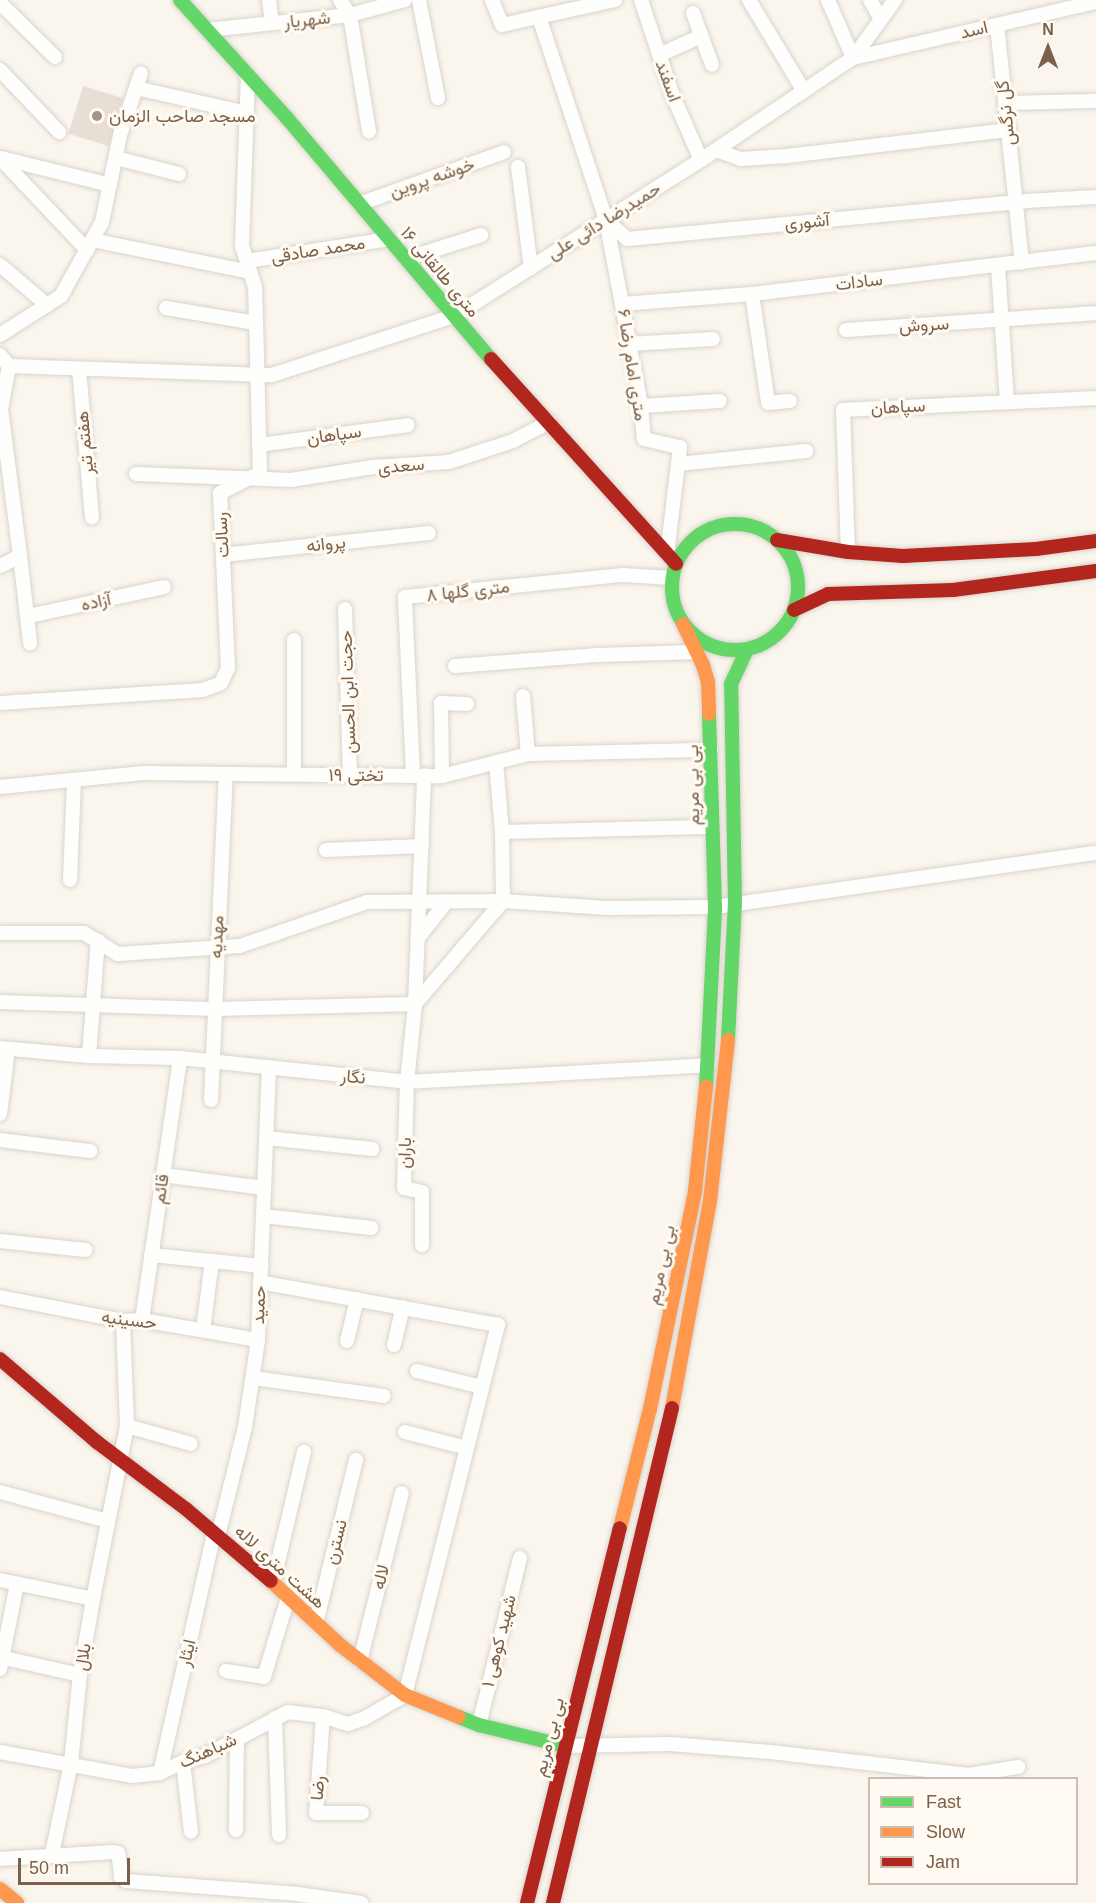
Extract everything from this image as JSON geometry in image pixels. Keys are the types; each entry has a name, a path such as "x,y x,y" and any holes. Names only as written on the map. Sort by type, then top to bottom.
{"street":[{"name":"۱۶ متری طالقانی","path":"180,0 248,75 454,316 671,559"},
{"path":"269,0 272,23"},
{"path":"340,0 350,15 369,131"},
{"name":"شهریار","path":"207,30 350,15 405,0"},
{"path":"419,0 438,98"},
{"path":"492,0 502,24 615,0"},
{"name":"اسفند","path":"640,0 673,96 701,160"},
{"path":"749,0 804,91"},
{"path":"828,0 853,58"},
{"path":"870,0 881,19"},
{"name":"حمیدرضا دائی علی","path":"257,375 272,375 454,316 701,160 853,58 895,0"},
{"name":"اسد","path":"853,58 1096,2"},
{"path":"0,3 55,57"},
{"path":"693,13 712,65"},
{"name":"۶ متری امام رضا","path":"539,16 606,220 641,406 644,439 680,447 678,464"},
{"name":"گل نرگس","path":"997,24 1022,263"},
{"path":"659,55 701,36"},
{"path":"0,70 59,132"},
{"path":"0,335 61,296 102,222 116,158 141,73"},
{"name":"رسالت","path":"0,703 203,690 221,683 228,668 220,493 260,473 255,287 242,246 248,75"},
{"path":"136,88 247,113"},
{"path":"1005,103 1096,101"},
{"path":"716,150 741,159 787,156 1008,130"},
{"name":"خوشه پروین","path":"359,204 504,153"},
{"path":"0,158 110,185"},
{"path":"0,158 89,245 248,267"},
{"path":"116,158 179,174"},
{"path":"518,167 531,268"},
{"name":"آشوری","path":"606,220 627,239 1016,202 1096,197"},
{"path":"406,259 481,235"},
{"name":"محمد صادقی","path":"248,267 389,239"},
{"name":"سادات","path":"622,304 752,294 1096,253"},
{"path":"0,265 47,305"},
{"path":"998,266 1007,402"},
{"path":"752,294 768,403 790,401"},
{"path":"166,308 256,323"},
{"name":"سروش","path":"846,330 1096,314"},
{"path":"630,344 713,339"},
{"path":"0,355 9,366 257,375"},
{"path":"9,366 1,409 5,493 20,556 30,643"},
{"name":"هفتم تیر","path":"79,369 92,517"},
{"name":"سپاهان","path":"848,552 843,410 1096,398"},
{"path":"641,406 720,401"},
{"name":"سعدی","path":"136,474 291,480 374,468 449,462 513,441 549,422"},
{"name":"سپاهان","path":"259,446 408,425"},
{"path":"777,540 792,560 798,579 794,610 782,629 766,642 747,649 729,650 711,646 696,637 683,624 673,602 671,559 678,464 806,451"},
{"path":"671,559 699,534 717,526 736,524 753,527 777,540 848,552 903,556 958,554 1096,541"},
{"name":"پروانه","path":"223,555 429,533"},
{"path":"0,566 20,556"},
{"path":"794,610 828,594 953,590 1096,571"},
{"name":"۸ متری گلها","path":"419,776 405,597 624,575 672,578"},
{"name":"آزاده","path":"28,616 164,587"},
{"name":"حجت ابن الحسن","path":"345,609 350,775"},
{"name":"بی بی مریم","path":"527,1903 652,1397 695,1191 708,1065 715,907 708,682 683,624"},
{"path":"294,640 294,774"},
{"name":"بی بی مریم","path":"553,1903 673,1406 710,1202 727,1068 735,904 731,684 736,666 747,649"},
{"path":"455,666 598,655 697,652"},
{"path":"523,696 528,754"},
{"path":"442,776 441,703 467,704"},
{"name":"تختی ۱۹","path":"0,787 143,774 442,776 528,754 711,750"},
{"path":"0,1002 215,1009 415,1004 503,902 502,832 496,762"},
{"name":"مهدیه","path":"211,1100 216,947 226,774"},
{"path":"407,1082 415,1004 422,846 419,776"},
{"path":"70,880 74,780"},
{"path":"502,832 712,827"},
{"path":"326,850 422,846"},
{"path":"0,933 84,933 118,954 240,946 367,902 503,902 607,908 715,907 1096,853"},
{"path":"417,939 447,901"},
{"path":"89,1056 98,940"},
{"path":"0,1114 4,1049"},
{"name":"نگار","path":"4,1049 89,1056 180,1058 407,1082 708,1065"},
{"name":"قائم","path":"142,1320 180,1058"},
{"name":"حمید","path":"216,1535 253,1378 258,1340 269,1069"},
{"name":"باران","path":"407,1082 404,1188 422,1192 422,1245"},
{"path":"266,1138 372,1149"},
{"path":"0,1140 90,1151"},
{"path":"163,1175 264,1188"},
{"path":"263,1216 371,1228"},
{"path":"0,1241 86,1250"},
{"path":"151,1255 261,1266"},
{"path":"203,1330 212,1261"},
{"path":"260,1282 498,1325 405,1695"},
{"name":"حسینیه","path":"0,1298 123,1321 142,1320 258,1340"},
{"path":"347,1341 357,1299"},
{"path":"394,1346 403,1307"},
{"name":"بلال","path":"52,1854 71,1763 80,1675 93,1599 127,1426 123,1321"},
{"name":"هشت متری لاله","path":"0,1359 121,1461 216,1535 360,1661 405,1695 479,1725 565,1746"},
{"path":"417,1371 483,1388"},
{"path":"253,1378 384,1396"},
{"path":"127,1426 191,1444"},
{"path":"405,1432 467,1448"},
{"path":"273,1583 304,1452"},
{"name":"نسترن","path":"316,1623 356,1460"},
{"path":"0,1492 108,1521"},
{"name":"لاله","path":"360,1661 402,1493"},
{"name":"ایثار","path":"160,1773 216,1535"},
{"name":"شهید کوهی ۱","path":"479,1725 520,1558"},
{"path":"0,1580 93,1599"},
{"path":"17,1584 1,1661 80,1675"},
{"path":"226,1671 264,1677 288,1598"},
{"name":"شباهنگ","path":"0,1752 71,1763 132,1776 160,1773 183,1762 205,1756 288,1712 323,1716 348,1724 365,1718 405,1695"},
{"name":"رضا","path":"323,1716 316,1814 362,1814"},
{"path":"275,1718 279,1835"},
{"path":"236,1830 237,1739"},
{"path":"565,1746 670,1744 749,1750 969,1775 1018,1767"},
{"path":"183,1762 190,1832"},
{"path":"0,1859 52,1854 118,1853 121,1877 126,1881 297,1894 361,1903"},
{"path":"0,1889 17,1903"}],"building":[{"name":"مسجد صاحب الزمان","path":"83,86 123,98 109,146 68,134"}],"traffic: fast":[{"path":"180,0 287,118 491,359"},
{"path":"735,524 759,529 780,542 793,563 798,587 793,611 780,632 759,645 735,650 711,645 690,632 677,611 672,587 677,563 690,542 711,529 735,524"},
{"path":"728,1040 735,904 731,684 747,649"},
{"path":"706,1087 715,907 709,714"},
{"path":"459,1717 479,1725 565,1746"}],"traffic: slow":[{"path":"683,624 703,665 708,682 709,714"},
{"path":"672,1408 710,1201 728,1040"},
{"path":"620,1528 650,1409 695,1191 706,1087"},
{"path":"271,1581 340,1645 405,1695 459,1717"},
{"path":"0,1889 17,1903"}],"traffic: jam":[{"path":"491,359 676,564"},
{"path":"777,540 848,552 903,556 1036,549 1096,541"},
{"path":"794,610 828,594 953,590 1096,571"},
{"path":"0,1359 97,1442 186,1509 271,1581"},
{"path":"553,1903 672,1408"},
{"path":"527,1903 620,1528"}],"place":[{"name":"مسجد صاحب الزمان","path":"97,116"}]}
